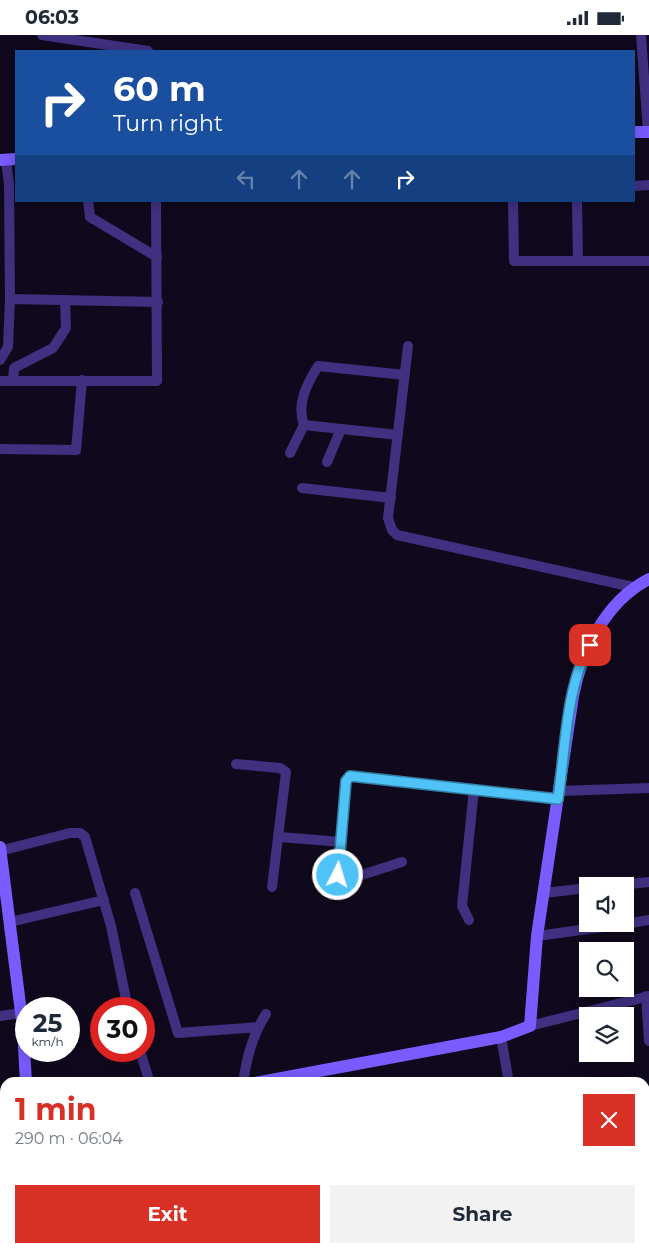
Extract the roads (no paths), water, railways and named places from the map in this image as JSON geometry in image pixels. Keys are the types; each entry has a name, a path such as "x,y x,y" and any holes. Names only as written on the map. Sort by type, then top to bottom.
{"main road":[{"path":"635,132 648,132"},
{"path":"287,1077 502,1037 530,1026 537,936 573,696 581,659 611,611 633,587 649,579"},
{"path":"0,847 19,997"},
{"path":"24,1062 26,1077"}],"street":[{"path":"42,35 141,50"},
{"path":"641,35 648,132"},
{"path":"0,360 8,347 10,299 7,160"},
{"path":"635,185 649,185"},
{"path":"88,202 90,217 157,257"},
{"path":"0,381 158,381 156,202"},
{"path":"513,202 514,261 649,261"},
{"path":"576,202 578,260"},
{"path":"10,299 158,302"},
{"path":"13,380 14,368 53,349 66,329 65,300"},
{"path":"408,346 388,518 392,530 397,535 633,587"},
{"path":"290,453 304,425 300,413 306,385 318,366 405,375"},
{"path":"0,449 76,450 82,380"},
{"path":"304,425 398,435"},
{"path":"327,462 342,429"},
{"path":"302,488 391,498"},
{"path":"236,764 280,768 286,772 280,837 272,887"},
{"path":"402,862 349,879 338,875 346,781 350,776 474,789 558,795 649,788"},
{"path":"469,920 462,906 474,789"},
{"path":"0,851 70,833 80,833 88,841 104,900 125,997"},
{"path":"280,837 341,842"},
{"path":"634,884 649,882"},
{"path":"544,893 579,889"},
{"path":"135,893 178,1033 258,1027"},
{"path":"10,922 104,900"},
{"path":"634,923 649,921"},
{"path":"537,936 579,930"},
{"path":"530,1026 647,996 649,1041"},
{"path":"0,1016 15,1014"},
{"path":"244,1077 246,1059 258,1027 266,1014"},
{"path":"502,1037 507,1077"},
{"path":"143,1062 148,1077"}]}
